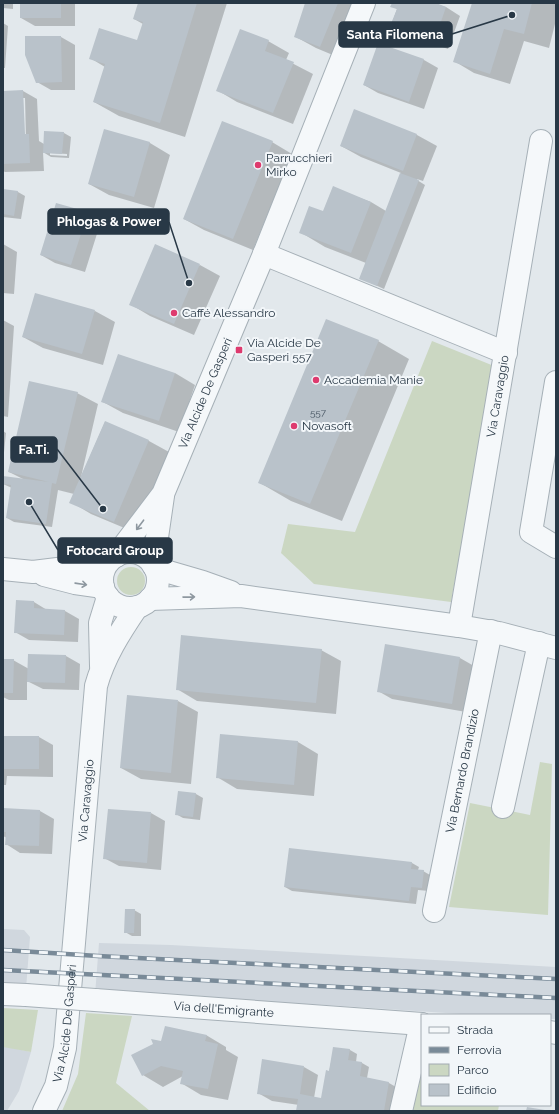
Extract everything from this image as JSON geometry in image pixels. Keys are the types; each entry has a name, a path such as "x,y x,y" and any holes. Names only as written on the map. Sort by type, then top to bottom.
{"street":[{"name":"Via Alcide De Gasperi","path":"113,559 163,494 264,254 364,3"},
{"path":"506,353 541,141"},
{"name":"Via Caravaggio","path":"264,254 506,353 459,626"},
{"path":"556,386 531,532 556,547"},
{"name":"Via Alcide De Gasperi","path":"154,567 163,494"},
{"path":"33,572 90,565 113,559 126,553 137,553 146,558 154,567 158,584 154,595 143,603"},
{"path":"113,559 103,573 105,592 113,603 128,608 143,603 241,596 491,631 547,645 503,807"},
{"path":"154,567 203,582 241,596"},
{"path":"3,569 33,572 105,592"},
{"name":"Via Caravaggio","path":"101,669 100,623 105,592"},
{"name":"Via Caravaggio","path":"74,933 96,686 101,669 119,633 143,603"},
{"name":"Via Bernardo Brandizio","path":"434,911 491,631"},
{"name":"Via Alcide De Gasperi","path":"44,1111 56,1086 65,1048 74,933"},
{"name":"Via dell'Emigrante","path":"3,994 421,1024"},
{"path":"401,1111 421,1028"}],"shaded area":[{"path":"3,929 24,930 30,937 26,989 3,987"},
{"path":"99,943 171,945 556,967 556,1019 551,1019 551,1014 461,1014 327,1005 95,995"},
{"path":"3,1046 31,1052 19,1091 7,1111 3,1111"}],"green space":[{"path":"432,341 494,366 451,602 314,584 281,553 288,524 355,532"},
{"path":"131,567 141,571 145,581 141,591 131,595 121,591 117,581 121,571"},
{"path":"540,762 552,764 548,915 449,907 470,803 530,815"},
{"path":"3,1008 38,1010 31,1052 3,1047"},
{"path":"86,1013 132,1016 116,1083 150,1111 62,1111 78,1074"},
{"path":"421,1047 421,1106 499,1106 498,1111 407,1111"}],"building":[{"path":"20,3 61,3 61,18 20,18"},
{"path":"138,3 197,3 160,123 93,102 105,64 89,59 99,28 137,40 143,22 133,19"},
{"path":"305,3 338,3 320,47 294,37"},
{"path":"392,3 436,3 446,7 434,42 390,26 397,9 390,7"},
{"path":"472,3 532,3 524,34 504,29 490,74 453,62"},
{"path":"240,29 269,40 265,51 294,62 273,113 216,91"},
{"path":"25,36 61,36 62,82 36,83 25,55"},
{"path":"378,43 424,59 409,102 363,85"},
{"path":"23,90 25,134 29,134 30,163 3,164 3,91"},
{"path":"354,109 417,134 403,171 340,146"},
{"path":"222,121 273,141 233,239 183,219"},
{"path":"104,129 150,142 134,197 88,184"},
{"path":"44,131 64,132 62,154 43,153"},
{"path":"400,173 419,180 377,286 359,279"},
{"path":"333,186 371,202 351,253 299,233 309,206 323,211"},
{"path":"3,189 18,191 14,216 3,214"},
{"path":"56,203 88,212 71,265 40,255"},
{"path":"155,244 200,264 174,324 129,305"},
{"path":"35,293 95,310 82,354 22,337"},
{"path":"326,319 379,340 310,504 258,483"},
{"path":"118,354 175,373 159,421 101,402"},
{"path":"29,381 78,392 56,484 52,483 46,524 6,518 11,485 3,484 3,476 49,482 8,472"},
{"path":"105,421 149,440 114,522 69,503"},
{"path":"16,600 34,601 34,608 65,610 64,635 14,633"},
{"path":"181,635 322,649 316,703 176,690"},
{"path":"385,644 460,657 452,704 377,692"},
{"path":"28,654 66,655 65,683 27,682"},
{"path":"3,659 14,659 13,693 3,693"},
{"path":"127,695 178,700 171,773 120,768"},
{"path":"220,734 298,741 294,785 216,778"},
{"path":"3,736 39,736 39,769 3,769"},
{"path":"178,791 196,793 193,817 175,815"},
{"path":"3,808 40,810 39,846 5,845 6,832 3,832"},
{"path":"108,809 151,812 147,863 103,859"},
{"path":"289,848 412,862 411,869 424,870 422,888 411,887 409,901 284,887"},
{"path":"125,909 135,909 134,933 124,933"},
{"path":"165,1026 207,1035 205,1041 218,1044 208,1089 180,1084 183,1071 161,1066 142,1076 131,1055 153,1044 151,1039 161,1041"},
{"path":"333,1047 350,1049 348,1060 362,1062 360,1076 389,1082 384,1111 296,1111 298,1099 257,1094 262,1059 304,1066 300,1094 321,1098 326,1070 329,1071"},
{"path":"527,1107 545,1110 545,1111 526,1111"}],"railway":[{"path":"3,950 556,979"},
{"path":"3,970 556,998"}],"place":[{"name":"Santa Filomena","path":"512,15"},
{"name":"Parrucchieri Mirko","path":"258,165"},
{"name":"Phlogas & Power","path":"189,283"},
{"name":"Caffé Alessandro","path":"174,313"},
{"name":"Via Alcide De Gasperi 557","path":"239,350"},
{"name":"Accademia Manie","path":"316,380"},
{"name":"Novasoft","path":"294,426"},
{"name":"Fotocard Group","path":"29,502"},
{"name":"Fa.Ti.","path":"103,509"}]}
